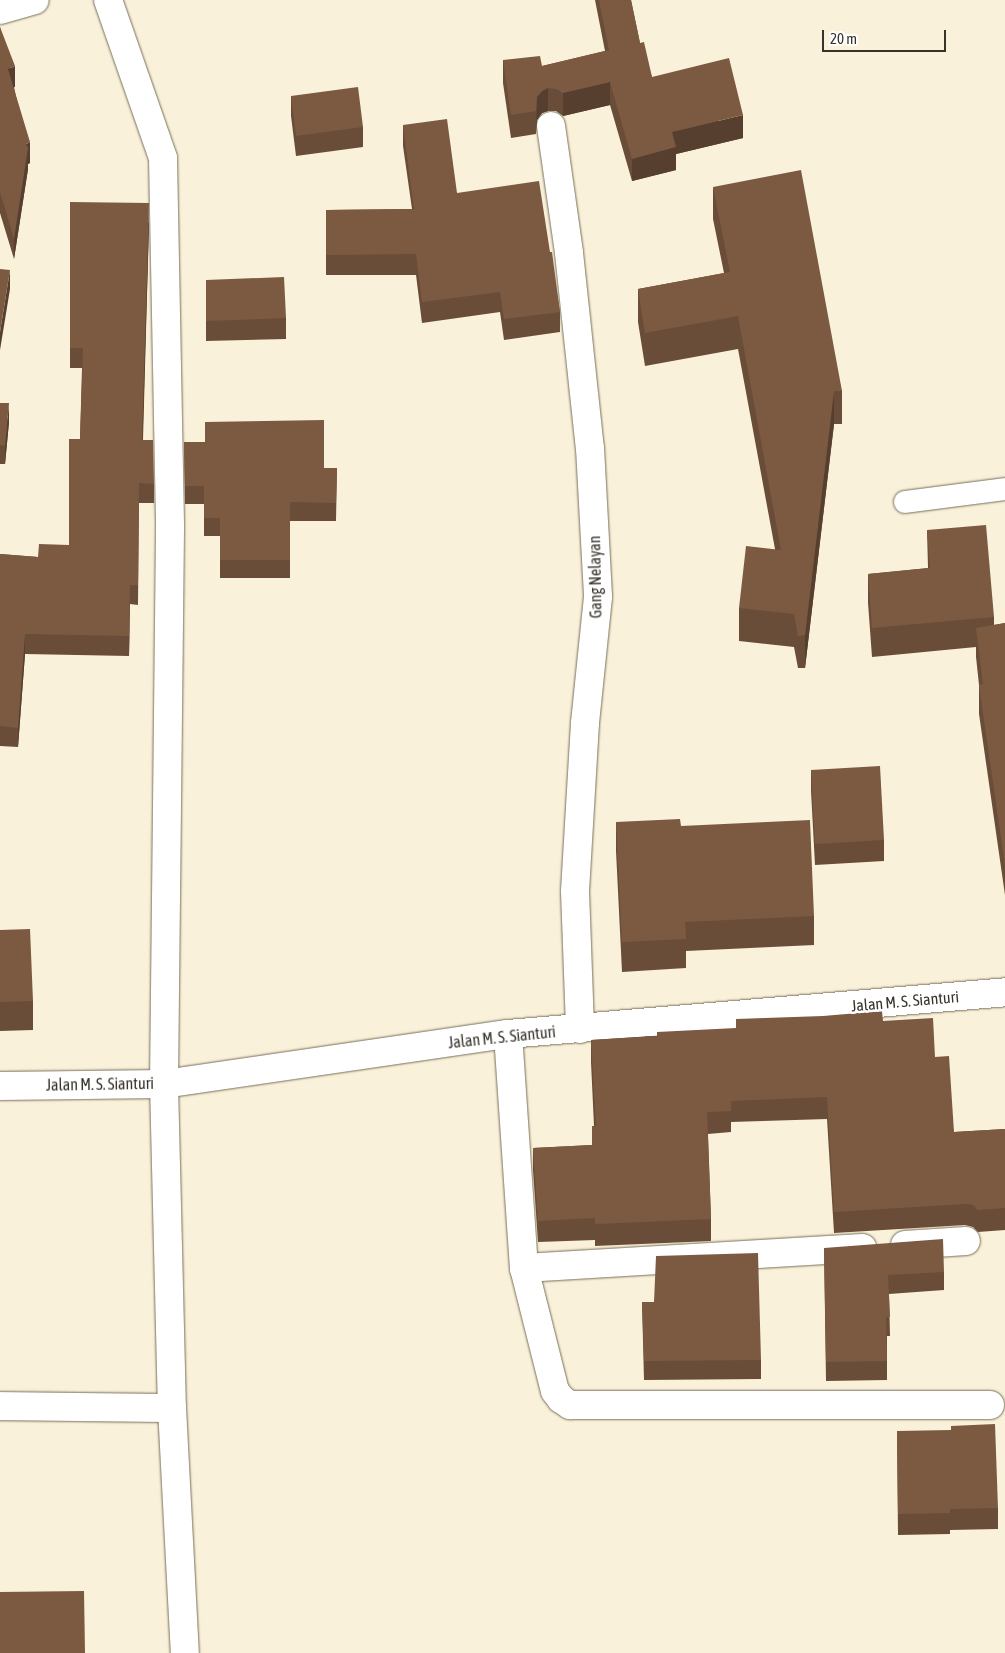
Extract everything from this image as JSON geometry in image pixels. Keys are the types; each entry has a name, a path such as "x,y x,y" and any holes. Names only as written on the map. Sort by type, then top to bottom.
{"main road":[{"path":"0,10 35,0"},
{"path":"108,0 163,158 170,529 164,1084 172,1408 185,1653"},
{"name":"Gang Nelayan","path":"551,126 569,253 590,448 598,597 585,723 575,891 580,1029"},
{"name":"Jalan M. S. Sianturi","path":"0,1086 164,1084 508,1034 1005,992"},
{"path":"508,1034 524,1268 555,1391 561,1399 570,1404 990,1405"},
{"path":"524,1268 966,1241"},
{"path":"0,1406 172,1408"}],"lane":[{"path":"906,502 1005,488"}],"building":[{"path":"599,0 631,0 640,43 644,42 652,77 729,58 743,115 672,132 676,147 632,159 610,82 563,93 556,89 548,88 537,97 536,111 511,115 503,60 540,56 542,66 609,50"},
{"path":"0,27 15,66 8,69 30,142 26,144 28,148 14,239 0,192"},
{"path":"358,87 363,127 296,136 291,96"},
{"path":"447,119 457,193 539,181 550,252 552,252 560,312 504,319 500,292 422,302 416,254 326,255 326,210 414,209 403,125"},
{"path":"801,170 842,391 834,391 805,635 798,636 794,614 739,608 746,546 781,550 738,316 645,333 638,289 730,272 713,187"},
{"path":"70,202 149,203 142,440 153,440 154,484 139,483 138,585 130,585 129,636 25,634 18,728 0,726 0,554 38,557 39,544 69,545 69,439 80,439 83,348 70,348"},
{"path":"0,269 10,270 0,332"},
{"path":"284,277 286,318 206,321 206,280"},
{"path":"0,403 9,403 5,446 0,445"},
{"path":"324,420 324,468 337,468 336,503 290,502 290,560 220,560 220,518 204,518 204,486 185,486 184,442 205,442 205,422"},
{"path":"986,525 994,617 872,628 868,574 930,568 927,530"},
{"path":"1005,623 1005,866 979,685 983,684 976,628"},
{"path":"880,766 884,840 815,844 811,770"},
{"path":"680,819 681,826 810,820 814,916 685,922 686,939 622,942 616,822"},
{"path":"30,929 33,1001 0,1002 0,930"},
{"path":"882,1011 883,1021 933,1018 935,1057 949,1056 954,1132 1005,1129 1005,1208 978,1210 973,1205 965,1204 834,1212 827,1097 731,1101 731,1111 707,1112 711,1219 595,1224 595,1218 538,1221 533,1148 592,1145 592,1126 596,1126 591,1040 657,1036 657,1032 736,1028 736,1019 823,1016"},
{"path":"943,1239 944,1272 888,1275 890,1317 886,1317 887,1361 826,1362 824,1248"},
{"path":"758,1253 761,1360 644,1361 642,1302 654,1302 656,1256"},
{"path":"995,1424 998,1508 950,1509 950,1513 898,1514 897,1431 951,1430 951,1426"},
{"path":"84,1591 85,1653 0,1653 0,1592"}]}
